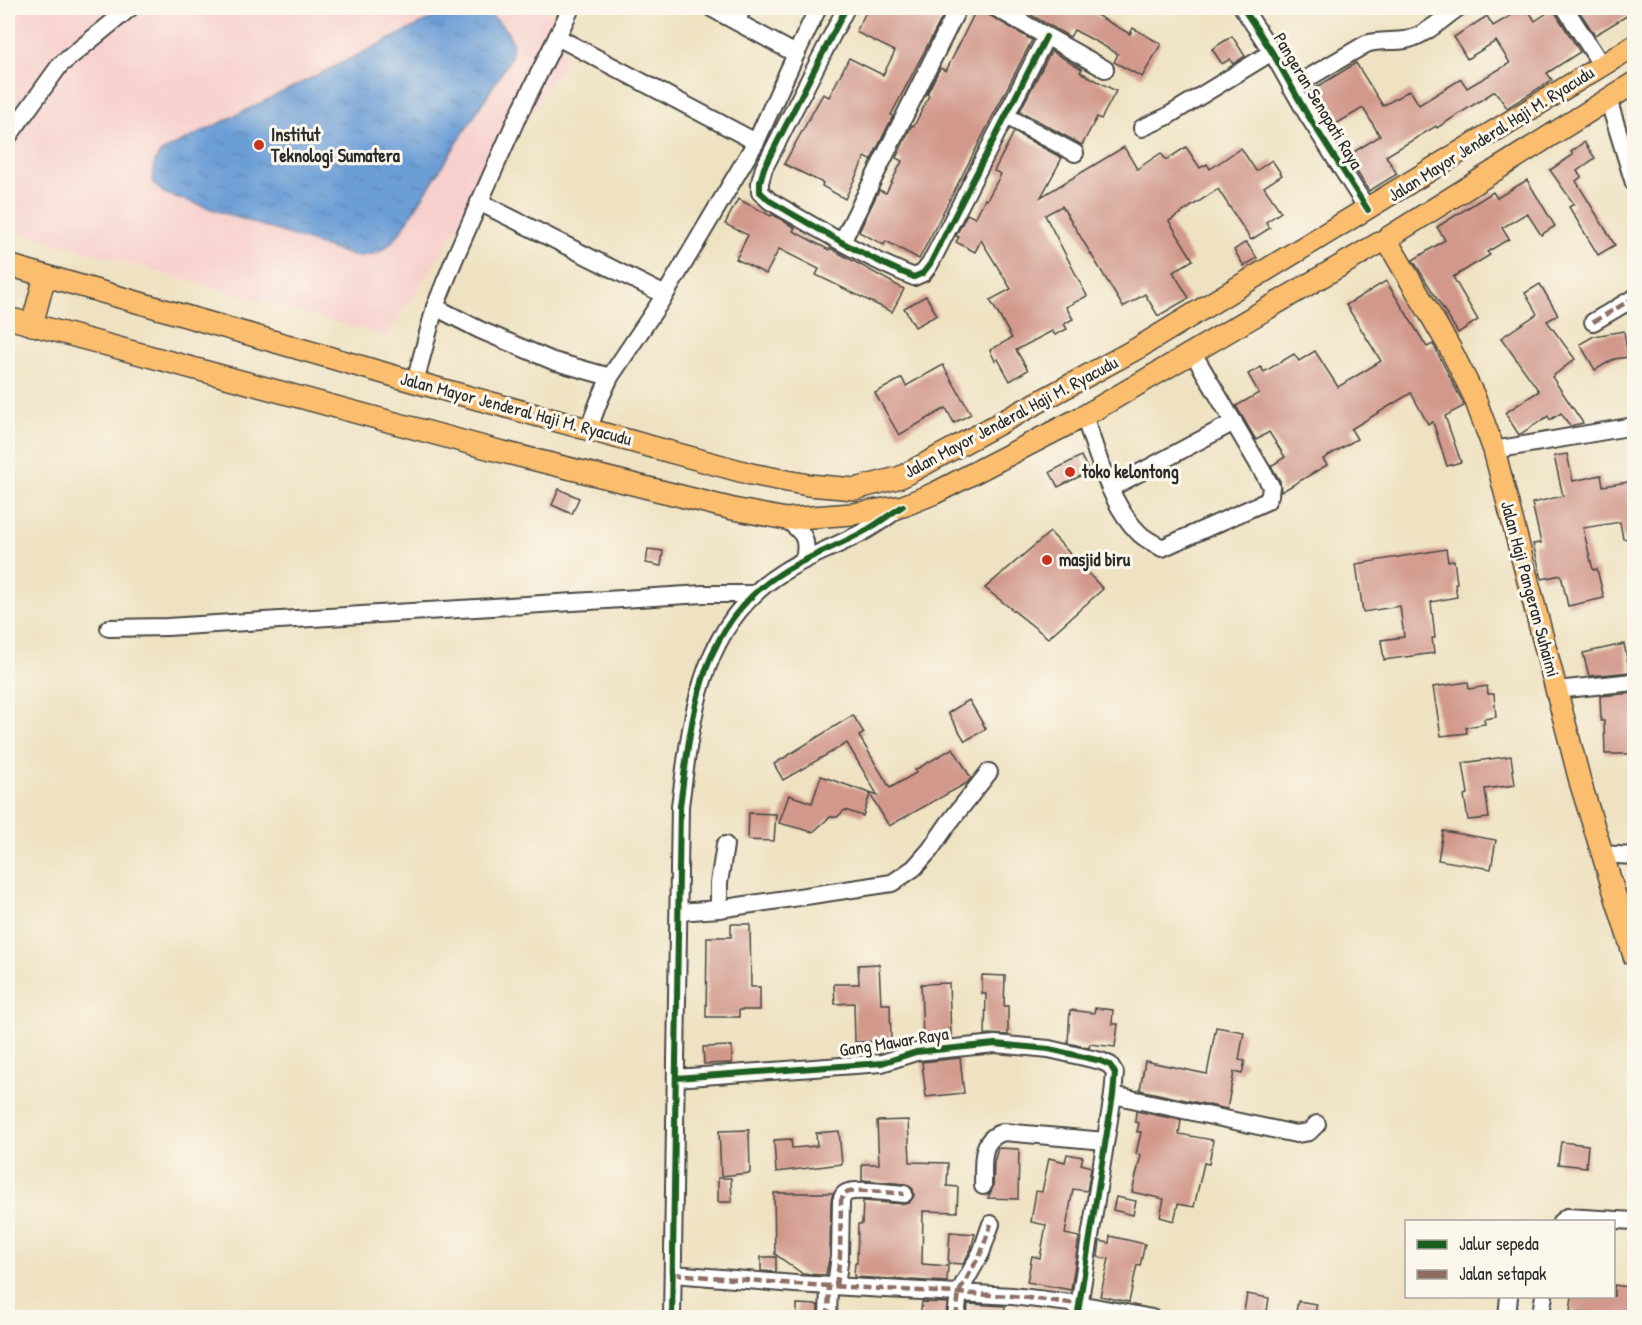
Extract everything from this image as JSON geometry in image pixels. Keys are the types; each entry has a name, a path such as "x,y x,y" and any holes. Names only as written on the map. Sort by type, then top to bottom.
{"main road":[{"name":"Jalan Mayor Jenderal Haji M. Ryacudu","path":"8,265 415,382 751,474 808,485 855,489 901,477 1068,388 1368,210 1635,46"},
{"name":"Jalan Mayor Jenderal Haji M. Ryacudu","path":"8,318 491,449 733,509 786,519 852,514 903,506 955,483 1084,416 1386,239 1635,82"},
{"name":"Jalan Haji Pangeran Suhaimi","path":"1386,239 1450,348 1474,396 1494,450 1601,854 1635,956"},
{"path":"32,325 45,276"},
{"path":"1068,388 1084,416"}],"street":[{"path":"8,137 60,65 130,8"},
{"path":"415,382 435,307 516,120 571,8"},
{"path":"711,8 739,14 796,54"},
{"path":"589,428 610,377 665,295 756,142 819,8"},
{"path":"846,8 764,168 760,192 770,201 842,242 887,266 914,277 923,273 935,253 1046,37"},
{"path":"842,242 958,8"},
{"path":"996,8 1017,13 1046,37 1106,69"},
{"name":"Pangeran Senopati Raya","path":"1243,8 1368,210"},
{"path":"1291,88 1366,44 1416,37 1458,8"},
{"path":"1565,8 1602,66"},
{"path":"557,37 756,142"},
{"path":"1142,128 1166,117 1272,52"},
{"path":"1608,99 1635,183"},
{"path":"1006,116 1075,153"},
{"path":"479,202 665,295"},
{"path":"1593,322 1635,298"},
{"path":"435,307 480,330 553,361 610,377"},
{"path":"1084,416 1111,488 1125,517 1140,534 1162,548 1267,501 1271,486 1193,353"},
{"path":"1111,488 1234,422"},
{"path":"1494,450 1635,426"},
{"path":"672,1317 680,806 688,748 702,680 715,645 726,626 753,594 780,573 804,559 864,532 903,506"},
{"path":"786,519 804,537 807,548 804,559"},
{"path":"109,628 167,627 671,596 753,594"},
{"path":"1556,690 1635,682"},
{"path":"679,912 719,909 892,883 914,868 930,850 988,772"},
{"path":"719,909 719,883 725,845"},
{"path":"1601,854 1635,856"},
{"name":"Gang Mawar Raya","path":"676,1078 882,1063 916,1052 994,1044 1048,1049 1110,1065 1115,1073 1113,1095 1078,1311"},
{"path":"1113,1095 1296,1134 1309,1132 1317,1124"},
{"path":"983,1186 984,1152 986,1143 993,1134 1004,1132 1105,1141"},
{"path":"828,1317 843,1195 848,1192 904,1194"},
{"path":"1563,1220 1568,1217 1635,1221"},
{"path":"956,1317 959,1292 976,1262 991,1224"},
{"path":"673,1274 1012,1296 1078,1311 1152,1317"},
{"path":"1507,1317 1509,1298"},
{"path":"1540,1317 1544,1298"}],"shaded area":[{"name":"Institut Teknologi Sumatera","path":"8,8 538,8 551,14 562,33 565,61 387,337 8,229"}],"water":[{"path":"475,7 490,15 500,23 511,38 512,52 509,61 401,231 381,251 369,255 353,256 164,193 153,183 154,166 161,152 453,8"}],"building":[{"path":"868,8 947,8 891,115 893,116 871,160 865,157 845,199 822,186 823,183 784,164 823,94 829,97 849,58 883,75 895,51 856,32"},
{"path":"977,8 1032,40 919,259 886,241 884,245 859,232 879,190 886,193 902,161 896,158 926,102 929,95 927,94 940,68 946,71"},
{"path":"1035,8 1084,8 1130,34 1133,28 1161,44 1142,77 1114,62 1118,54 1095,41 1074,30 1070,37 1031,15"},
{"path":"1527,8 1535,21 1553,9 1580,52 1547,73 1552,80 1507,108 1495,91 1437,128 1436,126 1386,156 1397,174 1369,191 1347,156 1380,136 1363,108 1329,128 1307,93 1356,63 1383,106 1410,90 1419,105 1461,79 1467,88 1510,63 1496,41 1467,59 1454,37 1487,16 1493,26"},
{"path":"1577,8 1635,8 1635,11 1595,35"},
{"path":"1232,36 1245,56 1233,64 1230,59 1222,64 1212,49"},
{"path":"1051,51 1082,69 1080,72 1116,91 1101,119 1097,117 1082,145 1020,111"},
{"path":"1014,132 1062,158 1041,197 1124,147 1137,169 1161,153 1166,160 1186,147 1200,168 1207,164 1210,169 1241,148 1256,171 1272,160 1282,175 1264,187 1281,212 1266,222 1270,228 1251,240 1218,189 1169,221 1193,260 1173,272 1189,298 1158,316 1145,294 1123,307 1062,206 1045,215 1087,296 1066,307 1073,319 1064,324 1067,329 1055,335 1052,331 1016,350 1028,370 1010,381 998,359 995,361 990,350 1012,338 990,300 1011,289 981,240 975,252 956,242 959,237 956,236 967,214 975,218 985,199 987,200 1001,174 994,171"},
{"path":"1584,142 1595,158 1577,171 1581,177 1576,181 1615,245 1598,255 1569,207 1574,204 1550,170 1573,155 1571,152"},
{"path":"1527,180 1555,226 1541,235 1527,213 1502,228 1509,239 1487,252 1490,255 1453,277 1478,320 1458,333 1413,260 1445,240 1437,227 1493,192 1497,198"},
{"path":"738,199 771,216 772,214 795,228 793,231 829,250 830,248 904,289 892,312 816,275 819,269 779,249 766,274 736,259 748,235 725,224"},
{"path":"1246,242 1257,258 1244,266 1234,250"},
{"path":"1386,281 1427,347 1433,344 1462,401 1464,406 1445,416 1461,462 1447,466 1433,422 1428,424 1411,393 1351,429 1357,439 1323,459 1327,465 1281,492 1280,481 1271,466 1285,457 1269,432 1256,440 1236,406 1259,393 1248,374 1261,367 1264,372 1294,354 1299,361 1315,351 1338,387 1381,361 1346,305"},
{"path":"1540,284 1558,315 1547,321 1575,359 1552,377 1583,423 1570,426 1561,413 1550,420 1548,416 1519,435 1505,413 1539,391 1501,338 1537,314 1525,293"},
{"path":"926,296 937,315 915,327 904,308"},
{"path":"1624,331 1628,357 1614,359 1595,370 1580,344 1594,336"},
{"path":"943,365 971,414 954,423 946,408 899,435 875,393 902,378 906,386"},
{"path":"1567,454 1573,481 1601,475 1603,486 1635,481 1635,537 1623,539 1620,522 1583,528 1593,570 1597,569 1604,598 1568,606 1561,575 1542,579 1533,544 1541,543 1532,503 1563,496 1554,456"},
{"name":"toko kelontong","path":"1081,456 1089,472 1058,487 1050,472"},
{"path":"559,489 579,498 572,514 552,505"},
{"name":"masjid biru","path":"1050,532 1103,589 1048,638 985,588"},
{"path":"648,549 663,551 661,566 646,563"},
{"path":"1446,549 1448,561 1454,560 1457,597 1431,602 1435,638 1432,638 1434,653 1384,660 1381,640 1404,637 1400,606 1363,612 1356,564"},
{"path":"1624,644 1630,672 1589,676 1583,653"},
{"path":"1468,682 1469,689 1487,686 1488,694 1494,694 1496,717 1484,719 1485,724 1466,727 1467,733 1441,736 1433,687"},
{"path":"1635,693 1635,754 1605,754 1604,721 1601,721 1600,696"},
{"path":"969,700 986,729 965,741 948,713"},
{"path":"853,715 864,733 859,736 890,788 953,748 971,778 967,783 889,826 870,794 863,816 845,810 837,817 830,817 813,832 779,823 789,795 812,803 821,776 878,796 847,743 783,780 774,764"},
{"path":"1511,756 1515,785 1485,789 1489,818 1468,820 1464,795 1468,794 1463,763"},
{"path":"749,813 776,814 774,841 748,840"},
{"path":"1443,831 1496,840 1491,869 1438,860"},
{"path":"731,924 750,924 751,987 760,987 760,1010 739,1010 739,1017 706,1017 707,937 731,937"},
{"path":"879,964 881,1004 890,1004 891,1041 855,1042 854,1003 835,1004 834,984 859,984 858,965"},
{"path":"982,975 1005,976 1004,1006 1008,1006 1008,1035 985,1034 986,994 982,994"},
{"path":"949,983 951,1038 923,1041 921,984"},
{"path":"1095,1008 1113,1010 1112,1024 1118,1024 1115,1047 1090,1044 1089,1048 1068,1043 1070,1010 1094,1013"},
{"path":"1216,1027 1244,1032 1239,1060 1245,1061 1242,1074 1234,1072 1227,1109 1140,1090 1145,1061 1207,1074"},
{"path":"732,1046 732,1063 704,1064 703,1047"},
{"path":"960,1058 964,1093 926,1097 922,1062"},
{"path":"1136,1111 1181,1120 1179,1134 1213,1140 1209,1164 1204,1163 1194,1207 1178,1204 1174,1221 1160,1217 1164,1199 1132,1192 1141,1155 1136,1154 1141,1132 1137,1132 1139,1123 1135,1122"},
{"path":"908,1120 910,1162 948,1163 947,1186 958,1187 957,1212 923,1211 922,1264 948,1266 947,1282 854,1277 855,1263 857,1263 858,1224 862,1224 863,1201 904,1204 909,1203 914,1196 913,1189 906,1184 862,1180 862,1164 879,1164 877,1121"},
{"path":"749,1130 750,1173 721,1176 719,1131"},
{"path":"839,1131 842,1164 776,1172 774,1140 791,1139 792,1148 817,1146 816,1133"},
{"path":"1561,1142 1588,1145 1586,1167 1558,1164"},
{"path":"998,1148 1019,1149 1018,1199 988,1198 993,1187 994,1162"},
{"path":"1067,1154 1083,1157 1081,1164 1091,1167 1087,1191 1073,1189 1065,1234 1079,1237 1071,1290 1027,1282 1032,1256 1040,1258 1046,1225 1031,1222 1036,1191 1042,1192 1049,1158 1065,1162"},
{"path":"718,1178 731,1178 732,1202 718,1202"},
{"path":"774,1193 833,1193 830,1255 826,1275 803,1274 775,1254"},
{"path":"1116,1197 1136,1201 1133,1215 1113,1210"},
{"path":"950,1232 975,1234 971,1249 963,1264 948,1263"},
{"path":"1110,1236 1145,1244 1140,1266 1137,1265 1129,1302 1100,1296 1109,1259 1098,1257 1100,1241 1109,1243"},
{"path":"761,1257 776,1257 776,1272 761,1271"},
{"path":"1615,1285 1635,1288 1635,1317 1570,1312 1572,1298 1615,1298"},
{"path":"1247,1294 1269,1298 1266,1317 1243,1317"},
{"path":"1298,1301 1317,1304 1314,1317 1295,1317"},
{"path":"922,1302 947,1303 946,1317 920,1317"},
{"path":"797,1304 818,1305 818,1317 797,1317"},
{"path":"968,1304 1005,1306 1004,1317 967,1317"}],"marked path":[{"path":"1593,322 1634,298"},
{"path":"836,1286 843,1195 858,1191 904,1194"},
{"path":"956,1318 959,1292 981,1253 991,1224"},
{"path":"673,1274 795,1284 1012,1296 1079,1304"},
{"path":"828,1318 829,1286"}],"cycle path":[{"path":"846,8 764,168 760,192 770,201 841,242 914,277 923,273 930,264 1046,37"},
{"path":"1243,8 1368,210"},
{"path":"672,1318 680,806 689,739 704,675 716,645 733,618 755,593 783,572 865,531 903,506"},
{"path":"676,1078 882,1063 916,1052 995,1044 1049,1049 1110,1065 1115,1073 1113,1095 1077,1318"}],"place":[{"name":"Institut Teknologi Sumatera","path":"259,145"},
{"name":"toko kelontong","path":"1070,472"},
{"name":"masjid biru","path":"1047,560"}]}
